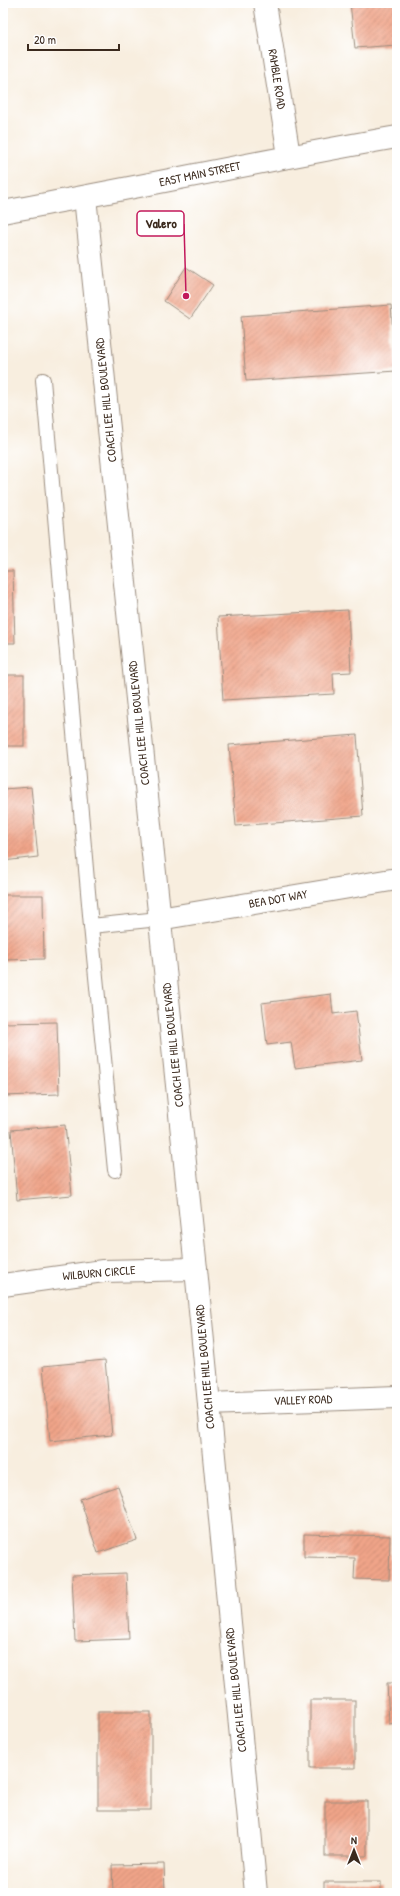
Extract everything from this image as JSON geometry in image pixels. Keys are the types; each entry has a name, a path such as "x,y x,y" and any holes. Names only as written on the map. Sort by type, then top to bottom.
{"street":[{"name":"RAMBLE ROAD","path":"264,3 289,156"},
{"name":"EAST MAIN STREET","path":"3,212 289,156 397,137"},
{"name":"COACH LEE HILL BOULEVARD","path":"85,197 196,1268 256,1893"},
{"name":"BEA DOT WAY","path":"159,919 397,879"},
{"name":"WILBURN CIRCLE","path":"3,1285 103,1271 196,1268"},
{"name":"VALLEY ROAD","path":"209,1404 397,1397"}],"lane":[{"path":"43,380 91,926 116,1170"},
{"path":"91,926 159,919"}],"building":[{"path":"350,3 397,3 397,45 355,48"},
{"path":"186,267 213,285 190,319 164,301"},
{"path":"391,305 396,371 246,381 241,316"},
{"path":"3,571 13,571 15,643 3,643"},
{"path":"348,610 351,672 333,673 334,694 223,700 218,617"},
{"path":"3,675 24,675 24,746 3,746"},
{"path":"357,735 363,816 236,826 229,745"},
{"path":"31,787 38,857 3,861 3,789"},
{"path":"3,895 43,895 44,959 3,960"},
{"path":"331,994 333,1014 356,1011 362,1060 295,1068 291,1042 267,1045 262,1003"},
{"path":"57,1022 59,1094 4,1096 3,1023"},
{"path":"65,1125 72,1195 17,1200 11,1130"},
{"path":"105,1360 112,1435 50,1441 43,1366"},
{"path":"118,1486 137,1540 98,1553 80,1499"},
{"path":"304,1534 390,1536 389,1580 354,1579 355,1558 304,1557"},
{"path":"126,1573 129,1639 75,1641 72,1575"},
{"path":"387,1683 397,1683 397,1723 389,1724"},
{"path":"310,1700 355,1700 355,1768 310,1768"},
{"path":"98,1712 151,1712 151,1810 98,1810"},
{"path":"325,1801 367,1801 367,1856 325,1856"},
{"path":"164,1864 165,1893 113,1893 112,1865"},
{"path":"324,1882 381,1882 381,1893 324,1893"}],"place":[{"name":"Valero","path":"186,296"}]}
